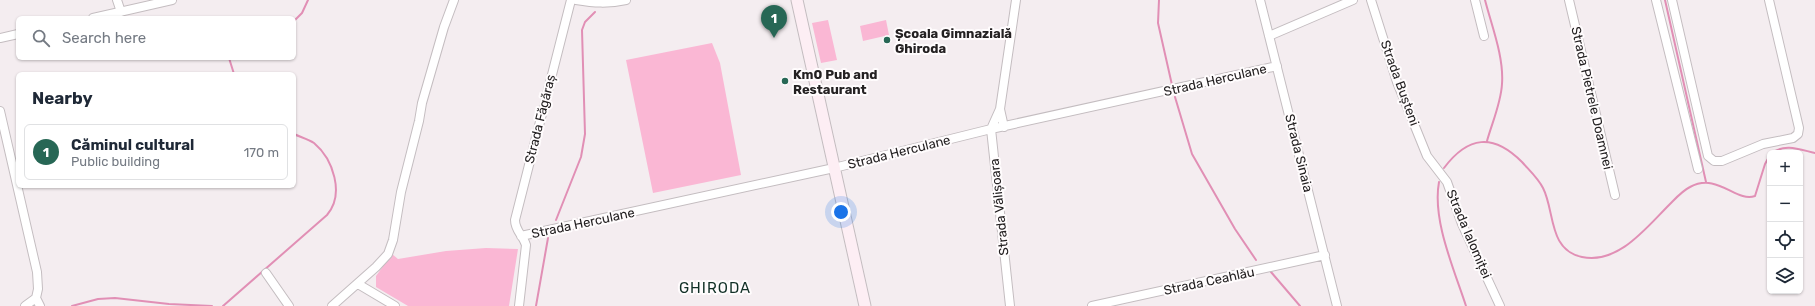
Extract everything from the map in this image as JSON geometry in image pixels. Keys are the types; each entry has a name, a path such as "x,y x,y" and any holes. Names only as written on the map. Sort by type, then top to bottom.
{"street":[{"path":"117,0 121,12"},
{"path":"102,16 172,0"},
{"path":"332,306 380,264 388,254 391,247 405,173 419,121 422,103 444,27 454,0"},
{"name":"Strada Făgăraș","path":"518,306 526,250 524,239 515,228 515,217 571,0"},
{"path":"576,0 597,4 610,4 626,0"},
{"path":"797,0 865,306"},
{"name":"Strada Vălișoara","path":"1010,306 998,128 1016,0"},
{"name":"Strada Sinaia","path":"1260,0 1337,306"},
{"path":"1269,36 1352,0"},
{"name":"Strada Bușteni","path":"1371,0 1400,90 1427,156 1434,164"},
{"path":"1476,0 1484,36"},
{"name":"Strada Pietrele Doamnei","path":"1569,0 1615,195"},
{"path":"1656,0 1698,169"},
{"path":"1672,0 1708,156 1714,160 1722,161 1763,144 1793,138 1798,134 1799,128 1769,0"},
{"path":"0,38 16,34"},
{"name":"Strada Herculane","path":"521,236 834,168 998,128 1277,66"},
{"name":"Strada Vălișoara","path":"998,128 1000,109"},
{"path":"0,112 16,183"},
{"name":"Strada Ialomiței","path":"1434,164 1447,182 1462,224 1500,306"},
{"path":"17,188 36,272 38,289 36,298 40,306"},
{"name":"Strada Ceahlău","path":"1092,306 1325,255"},
{"path":"266,273 289,306"},
{"path":"358,284 395,306"},
{"path":"25,306 36,298"}],"shaded area":[{"path":"828,20 837,60 821,63 812,23"},
{"path":"886,20 889,35 863,41 860,26"},
{"path":"712,43 720,63 741,175 653,193 626,60"},
{"path":"486,248 518,249 509,306 408,306 376,287 376,276 392,254 398,259 446,251"}],"waterway":[{"path":"296,19 302,13 308,0"},
{"path":"1159,0 1158,23 1172,85"},
{"path":"1485,0 1497,42 1502,74 1500,98 1487,141"},
{"path":"1665,0 1706,182"},
{"path":"556,220 581,157 585,134 582,30 585,22 595,12"},
{"path":"230,60 233,72"},
{"path":"1175,97 1192,154 1235,229 1256,260"},
{"path":"223,306 327,215 332,207 336,187 327,158 314,143 296,135"},
{"path":"1444,168 1462,149 1472,144 1481,142 1501,146 1522,162 1541,184 1547,197 1554,228 1563,246 1571,253 1582,257 1595,258 1620,250 1641,233 1679,195 1690,187 1700,183 1718,185 1748,197 1755,196 1767,160"},
{"path":"1777,150 1782,148 1803,150"},
{"path":"1803,150 1815,153"},
{"path":"1439,182 1438,197 1441,228 1450,261 1466,306"},
{"path":"536,306 548,238"},
{"path":"1271,272 1300,306"},
{"path":"72,306 98,299 115,298 169,304 212,306"}],"place":[{"name":"Căminul cultural","path":"774,38"},
{"name":"Școala Gimnazială Ghiroda","path":"887,40"},
{"name":"Km0 Pub and Restaurant","path":"785,81"}],"district":[{"name":"GHIRODA","path":"715,288"}]}
